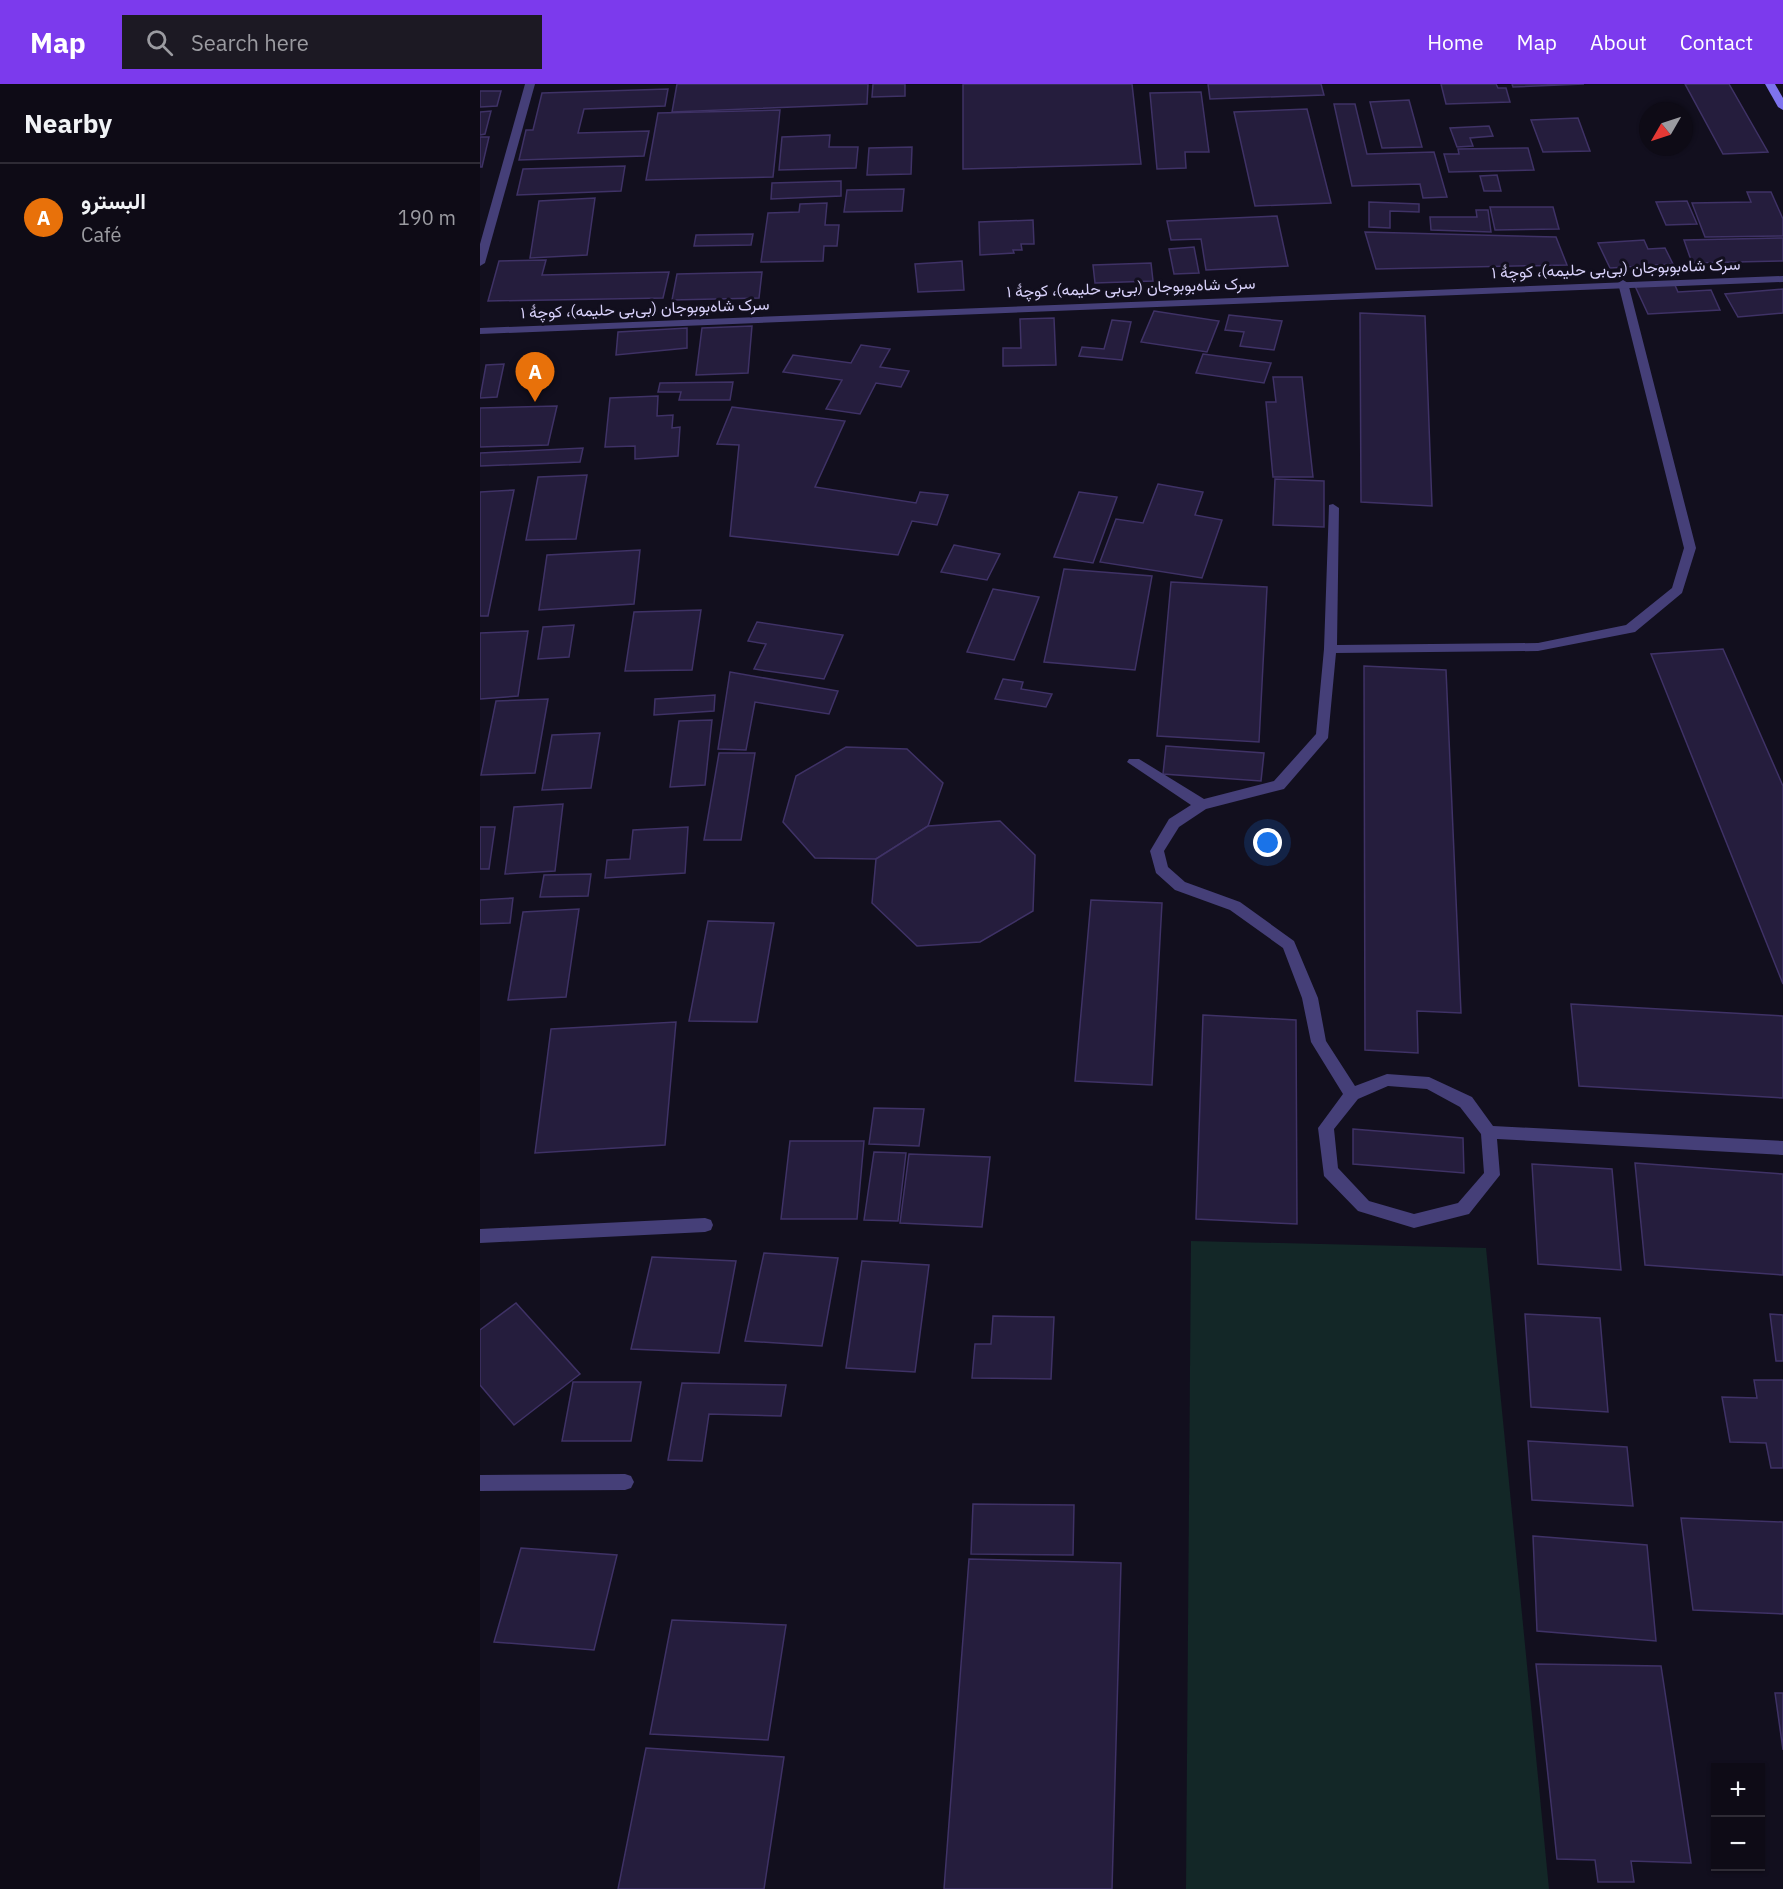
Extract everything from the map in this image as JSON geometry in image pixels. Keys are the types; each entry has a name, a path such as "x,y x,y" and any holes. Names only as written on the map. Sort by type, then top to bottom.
{"street":[{"path":"480,263 530,84"},
{"path":"1770,84 1783,106"},
{"name":"سرک شاه‌بوبوجان (بی‌بی حلیمه)، کوچۀ ۱","path":"480,331 1623,283 1783,279"},
{"path":"1330,649 1538,647 1630,629 1678,590 1690,548 1623,283"},
{"path":"1333,508 1330,649 1323,735 1279,785 1202,805 1174,823 1157,851 1161,869 1180,886 1235,906 1289,945 1310,998 1319,1042 1352,1094"},
{"path":"1134,762 1202,805"},
{"path":"1387,1080 1429,1083 1466,1102 1489,1132 1492,1175 1463,1209 1414,1221 1364,1206 1330,1171 1326,1128 1352,1094 1387,1080"},
{"path":"1489,1132 1783,1148"},
{"path":"480,1236 705,1225"},
{"path":"480,1483 625,1482"}],"green space":[{"path":"1191,1241 1486,1248 1549,1889 1186,1889"}],"building":[{"path":"677,84 868,84 867,104 672,112"},
{"path":"873,84 905,84 905,96 872,97"},
{"path":"963,84 1132,84 1141,164 963,169"},
{"path":"1208,84 1321,84 1324,95 1210,99"},
{"path":"1441,84 1496,84 1498,88 1506,88 1510,102 1446,104"},
{"path":"1512,84 1584,84 1513,87"},
{"path":"1685,84 1729,84 1768,152 1723,154"},
{"path":"668,89 665,106 584,109 578,133 649,131 644,156 519,160 526,130 533,130 542,93"},
{"path":"480,91 501,91 497,106 480,107"},
{"path":"1201,92 1209,152 1185,152 1186,168 1157,169 1150,93"},
{"path":"1409,100 1422,147 1382,148 1370,102"},
{"path":"1334,104 1355,104 1367,154 1434,152 1447,197 1423,198 1420,184 1352,186"},
{"path":"1307,109 1331,203 1255,206 1234,112"},
{"path":"780,110 773,177 646,180 658,113"},
{"path":"491,111 485,134 480,135 480,112"},
{"path":"1578,118 1590,151 1543,152 1531,120"},
{"path":"1489,126 1493,136 1470,138 1473,146 1457,147 1450,128"},
{"path":"830,135 829,147 858,147 856,168 779,170 782,137"},
{"path":"480,137 489,137 482,167 480,167"},
{"path":"912,147 911,174 867,175 869,148"},
{"path":"1528,148 1534,170 1449,172 1444,154 1459,154 1458,149"},
{"path":"625,166 621,191 517,195 523,169"},
{"path":"1497,175 1501,191 1484,191 1480,176"},
{"path":"841,181 841,196 771,199 772,183"},
{"path":"904,189 902,211 844,212 847,190"},
{"path":"1747,192 1771,192 1783,219 1783,236 1705,237 1692,203 1751,202"},
{"path":"595,198 587,255 530,258 539,201"},
{"path":"1687,201 1697,224 1666,225 1656,202"},
{"path":"1369,202 1419,204 1419,212 1390,211 1390,228 1369,227"},
{"path":"827,203 825,225 839,225 837,246 824,246 823,261 761,262 768,213 799,212 800,204"},
{"path":"1490,207 1553,207 1559,229 1495,230"},
{"path":"1476,210 1488,210 1491,232 1431,230 1430,217 1477,217"},
{"path":"1277,216 1288,266 1206,270 1201,239 1171,240 1167,221"},
{"path":"1033,220 1034,244 1021,244 1022,250 1013,250 1014,253 980,255 979,222"},
{"path":"1365,232 1556,237 1567,265 1376,269"},
{"path":"753,234 751,245 694,246 696,235"},
{"path":"1783,238 1783,261 1692,263 1684,240"},
{"path":"1644,240 1648,249 1665,248 1673,264 1610,268 1598,243"},
{"path":"1194,247 1199,273 1174,274 1169,249"},
{"path":"546,260 542,275 669,272 663,298 488,301 499,261"},
{"path":"962,261 964,290 918,292 915,264"},
{"path":"1151,263 1153,281 1095,283 1093,265"},
{"path":"762,272 759,298 672,300 677,274"},
{"path":"1674,283 1678,292 1711,290 1720,310 1648,314 1635,286"},
{"path":"1783,289 1783,313 1738,317 1725,294"},
{"path":"1154,311 1219,321 1207,352 1141,342"},
{"path":"1360,313 1425,316 1432,506 1361,502"},
{"path":"1229,315 1282,321 1274,350 1240,346 1244,332 1225,330"},
{"path":"1054,318 1056,365 1003,366 1003,348 1021,348 1020,319"},
{"path":"1112,320 1131,322 1122,360 1079,356 1082,347 1104,349"},
{"path":"752,326 748,373 696,375 702,328"},
{"path":"687,328 687,348 616,355 618,332"},
{"path":"861,345 890,349 880,367 909,371 901,387 876,383 860,414 826,409 842,380 783,372 793,355 851,363"},
{"path":"1203,354 1271,363 1264,383 1196,373"},
{"path":"504,364 497,397 480,398 486,365"},
{"path":"1273,377 1302,377 1313,477 1273,477 1266,402 1276,402"},
{"path":"733,382 730,400 679,400 681,392 658,392 660,383"},
{"path":"658,396 657,416 673,415 672,428 680,427 678,456 635,459 635,446 605,447 610,398"},
{"path":"557,406 548,445 480,447 480,408"},
{"path":"732,407 845,421 815,487 916,503 920,492 948,495 937,525 912,521 898,555 730,536 739,445 717,444"},
{"path":"583,448 580,462 480,466 480,453"},
{"path":"587,475 576,539 526,540 538,477"},
{"path":"1275,479 1324,481 1324,527 1273,525"},
{"path":"1158,484 1203,492 1195,515 1222,520 1202,578 1100,562 1116,519 1143,523"},
{"path":"514,490 488,616 480,616 480,492"},
{"path":"1079,492 1117,497 1093,563 1054,557"},
{"path":"954,545 1000,554 987,580 941,572"},
{"path":"640,550 634,604 539,610 547,555"},
{"path":"1064,569 1152,576 1135,670 1044,662"},
{"path":"1171,582 1267,587 1259,742 1157,736"},
{"path":"993,589 1039,597 1014,660 967,652"},
{"path":"701,610 692,670 625,671 634,612"},
{"path":"757,622 843,635 824,679 754,669 766,644 748,641"},
{"path":"574,625 569,657 538,659 543,627"},
{"path":"528,631 518,696 480,699 480,633"},
{"path":"1723,649 1783,786 1783,984 1651,654"},
{"path":"1364,666 1446,670 1461,1013 1417,1011 1418,1053 1365,1050"},
{"path":"730,672 838,691 829,714 755,702 746,750 718,749"},
{"path":"1003,679 1023,682 1021,689 1052,694 1046,707 995,699"},
{"path":"715,695 714,711 654,715 655,699"},
{"path":"548,699 535,773 481,775 496,701"},
{"path":"712,720 705,785 670,787 679,721"},
{"path":"600,733 591,788 542,790 552,735"},
{"path":"1166,746 1264,753 1261,781 1163,774"},
{"path":"846,747 907,749 943,783 928,826 876,859 815,858 783,822 796,776"},
{"path":"719,753 755,753 741,840 704,840"},
{"path":"563,804 555,871 505,874 514,807"},
{"path":"1000,821 1035,855 1033,911 980,942 917,946 872,903 876,859 928,826"},
{"path":"480,827 495,827 489,869 480,869"},
{"path":"688,827 685,873 605,878 607,860 630,859 633,830"},
{"path":"591,874 588,896 540,897 544,875"},
{"path":"513,898 510,923 480,924 480,900"},
{"path":"1091,900 1162,903 1152,1085 1075,1081"},
{"path":"579,909 566,997 508,1000 523,912"},
{"path":"708,921 774,923 757,1022 689,1021"},
{"path":"1571,1004 1783,1016 1783,1098 1579,1086"},
{"path":"1203,1015 1296,1020 1297,1224 1196,1219"},
{"path":"676,1022 665,1145 535,1153 551,1029"},
{"path":"874,1108 924,1109 919,1146 869,1144"},
{"path":"1353,1129 1463,1138 1464,1173 1353,1164"},
{"path":"790,1141 864,1141 857,1219 781,1219"},
{"path":"874,1152 906,1153 898,1221 864,1220"},
{"path":"909,1154 990,1157 982,1227 900,1223"},
{"path":"1635,1163 1783,1174 1783,1275 1645,1265"},
{"path":"1532,1164 1612,1169 1621,1270 1538,1264"},
{"path":"764,1253 838,1258 822,1346 745,1341"},
{"path":"652,1257 736,1261 719,1353 631,1349"},
{"path":"862,1261 929,1265 915,1372 846,1368"},
{"path":"516,1303 580,1374 514,1425 480,1385 480,1330"},
{"path":"1525,1314 1600,1318 1608,1412 1531,1407"},
{"path":"1770,1314 1783,1315 1783,1361 1776,1361"},
{"path":"993,1316 1054,1317 1051,1379 972,1378 975,1344 991,1344"},
{"path":"1754,1380 1783,1380 1783,1468 1771,1468 1766,1443 1730,1442 1722,1397 1757,1398"},
{"path":"573,1382 641,1382 631,1441 562,1441"},
{"path":"682,1383 786,1385 781,1416 709,1414 702,1461 668,1460"},
{"path":"1528,1441 1627,1447 1633,1506 1532,1500"},
{"path":"973,1504 1074,1505 1073,1555 971,1554"},
{"path":"1681,1518 1783,1522 1783,1614 1693,1610"},
{"path":"1533,1536 1647,1545 1656,1641 1537,1631"},
{"path":"521,1548 617,1555 594,1650 494,1642"},
{"path":"969,1559 1121,1563 1112,1889 944,1889"},
{"path":"672,1620 786,1625 768,1740 650,1734"},
{"path":"1536,1664 1661,1666 1691,1863 1631,1861 1634,1882 1598,1882 1595,1860 1557,1859"},
{"path":"1775,1693 1783,1693 1783,1750"},
{"path":"646,1748 784,1757 764,1889 618,1889"}],"place":[{"name":"البسترو","path":"535,402"}]}
